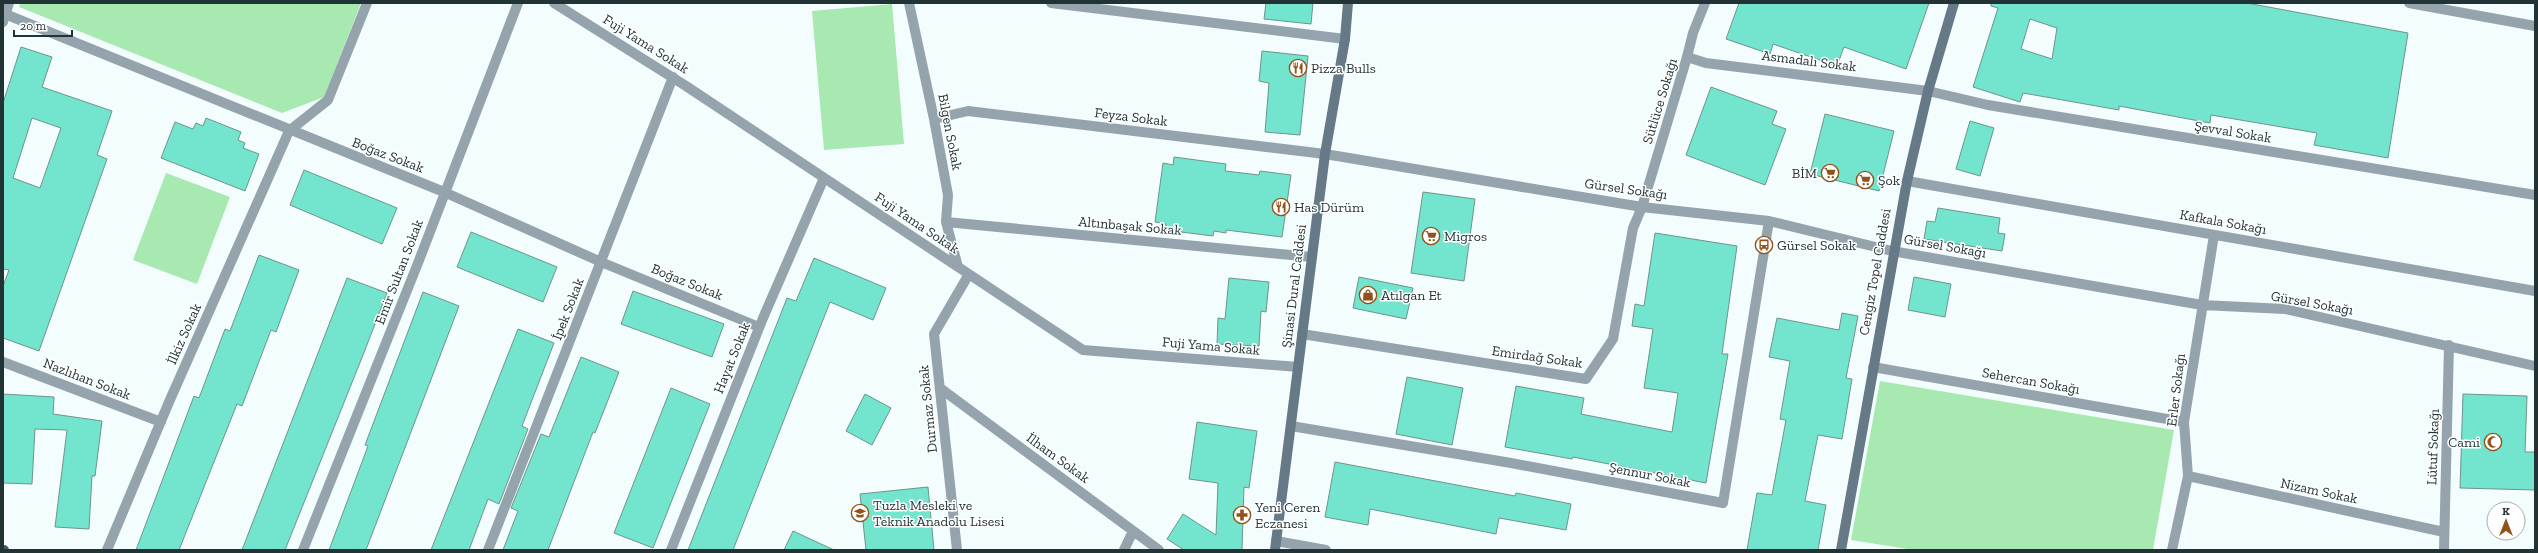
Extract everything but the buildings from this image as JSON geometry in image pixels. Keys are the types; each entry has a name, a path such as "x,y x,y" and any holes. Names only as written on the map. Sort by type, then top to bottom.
{"street":[{"path":"4,18 9,3"},
{"path":"289,131 328,100 367,3"},
{"name":"Emir Sultan Sokak","path":"304,550 518,3"},
{"name":"Fuji Yama Sokak","path":"554,3 673,77 1083,350 1298,367"},
{"name":"Bilgen Sokak","path":"909,3 934,119 948,195 946,222 958,267"},
{"path":"1051,3 1345,39"},
{"name":"Şinasi Dural Caddesi","path":"1276,545 1325,154 1345,39 1348,3"},
{"name":"Sütlüce Sokağı","path":"1642,207 1687,57 1692,33 1704,3"},
{"name":"Cengiz Topel Caddesi","path":"1841,550 1892,251 1928,90 1954,3"},
{"path":"2409,3 2535,26"},
{"name":"Boğaz Sokak","path":"4,18 444,192 601,262 759,327"},
{"name":"Asmadalı Sokak","path":"1687,57 1706,63 1928,90"},
{"name":"İpek Sokak","path":"488,550 673,77"},
{"name":"Şevval Sokak","path":"1928,90 1988,105 2535,195"},
{"name":"Feyza Sokak","path":"934,119 968,111 1325,154"},
{"name":"İlkiz Sokak","path":"107,550 161,422 289,131"},
{"name":"Gürsel Sokağı","path":"1325,154 1642,207 1769,222 1892,251 2202,305 2285,309 2449,345 2535,366"},
{"name":"Hayat Sokak","path":"671,550 759,327 824,178"},
{"name":"Kafkala Sokağı","path":"1907,181 2535,291"},
{"name":"Emirdağ Sokak","path":"1302,334 1586,379 1613,338 1633,228 1642,207"},
{"name":"Altınbaşak Sokak","path":"946,222 1312,257"},
{"name":"Şennur Sokak","path":"1291,426 1511,463 1723,502 1769,222"},
{"name":"Erler Sokağı","path":"2172,550 2188,476 2184,422 2214,235"},
{"name":"Durmaz Sokak","path":"957,550 934,334 969,274"},
{"name":"Lütuf Sokağı","path":"2444,550 2449,345"},
{"name":"Nazlıhan Sokak","path":"3,362 161,422"},
{"name":"Sehercan Sokağı","path":"1873,367 2184,422"},
{"name":"İlham Sokak","path":"940,388 1159,550"},
{"name":"Nizam Sokak","path":"2188,476 2444,532"},
{"path":"1124,550 1133,531"},
{"path":"1276,545 1326,550"}],"green space":[{"path":"20,3 361,3 324,97 282,113 19,7"},
{"path":"892,4 904,144 824,150 812,11"},
{"path":"166,173 230,197 197,284 133,260"},
{"path":"1880,381 2174,430 2153,550 1914,550 1851,540"}],"place":[{"name":"Pizza Bulls","path":"1298,68"},
{"name":"BİM","path":"1830,173"},
{"name":"Şok","path":"1865,180"},
{"name":"Has Dürüm","path":"1281,207"},
{"name":"Migros","path":"1431,236"},
{"name":"Gürsel Sokak","path":"1764,245"},
{"name":"Atılgan Et","path":"1368,295"},
{"name":"Cami","path":"2493,442"},
{"name":"Tuzla Mesleki ve Teknik Anadolu Lisesi","path":"860,513"},
{"name":"Yeni Ceren Eczanesi","path":"1242,515"}]}
